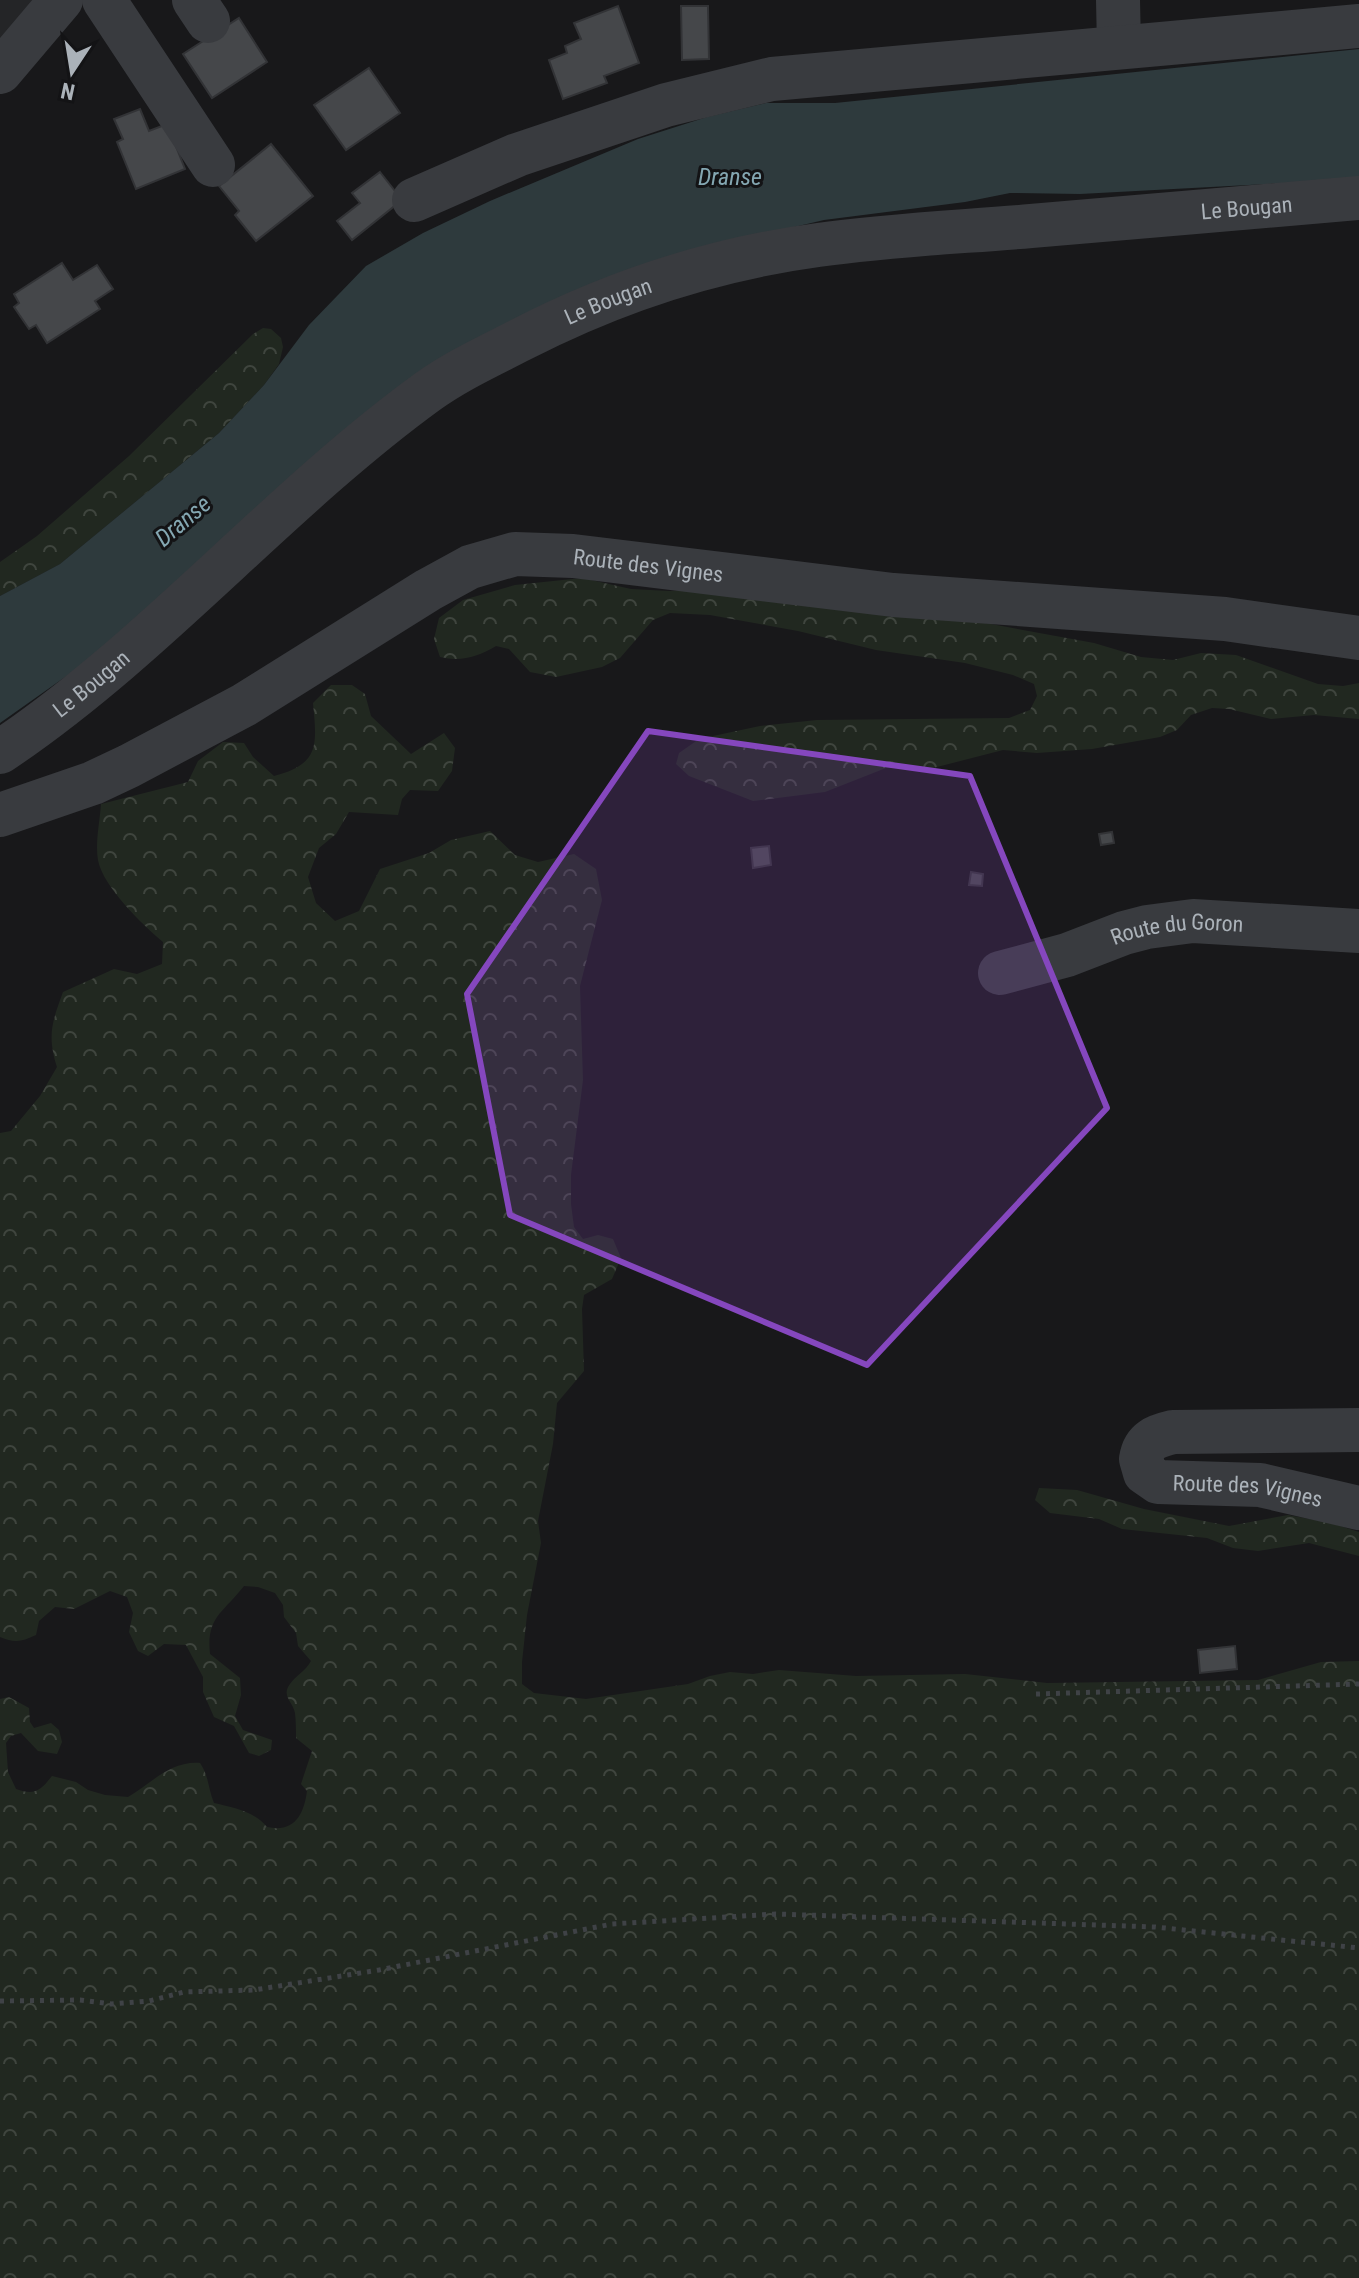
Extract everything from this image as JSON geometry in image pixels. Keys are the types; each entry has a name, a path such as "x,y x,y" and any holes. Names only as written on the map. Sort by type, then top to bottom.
{"street":[{"path":"0,72 61,0"},
{"path":"82,0 133,97"},
{"path":"104,0 213,165"},
{"path":"1118,0 1119,47"},
{"path":"414,200 517,155 666,105 772,79 1359,26"},
{"name":"Le Bougan","path":"0,752 122,659 331,467 429,391 478,361 616,296 718,264 818,244 1359,198"},
{"name":"Route des Vignes","path":"0,815 93,783 129,766 244,705 428,590 470,567 515,554 573,556 893,595 1225,619 1359,638"},
{"name":"Route du Goron","path":"1000,973 1067,955 1124,933 1171,923 1193,921 1359,931"},
{"name":"Route des Vignes","path":"1359,1430 1173,1432 1154,1437 1141,1459 1145,1473 1158,1482 1260,1485 1359,1508"}],"path":[{"path":"1036,1694 1359,1684"},
{"path":"0,2001 80,2000 111,2004 149,2001 184,1992 254,1990 379,1970 612,1924 776,1914 1155,1927 1359,1948"}],"highlighted area":[{"path":"648,731 970,776 1107,1108 867,1365 510,1215 467,994"}],"shaded area":[{"path":"0,0 45,0 0,53"}],"green space":[{"path":"263,328 271,329 281,338 283,347 279,364 264,385 219,433 60,564 0,596 0,562 37,536 129,456 253,334"},
{"path":"582,578 631,589 720,589 969,620 1094,643 1141,657 1173,660 1201,653 1236,655 1318,684 1343,686 1359,683 1359,719 1314,715 1271,719 1212,708 1191,715 1177,730 1160,737 1092,749 1037,753 1003,750 933,768 886,768 825,792 753,801 689,776 676,764 679,753 699,739 760,726 817,720 1009,718 1030,710 1037,696 1034,684 1013,675 965,663 876,650 798,631 710,615 670,613 653,620 620,658 602,667 556,677 530,672 509,649 496,646 469,658 440,657 434,639 439,618 463,600 515,585"},
{"path":"331,685 352,685 365,694 371,716 411,754 444,733 455,748 452,771 438,791 410,790 402,799 398,815 349,812 336,834 319,848 308,877 316,903 335,921 359,911 380,869 429,853 451,840 490,831 515,855 538,862 574,854 596,869 602,900 580,986 583,1080 571,1175 571,1204 574,1227 583,1239 598,1235 613,1239 621,1258 612,1279 584,1295 584,1371 557,1403 553,1444 538,1521 541,1543 527,1615 522,1684 534,1693 586,1699 688,1684 730,1672 753,1674 779,1670 856,1676 965,1674 1047,1683 1258,1680 1321,1662 1359,1661 1359,2278 0,2278 0,1699 9,1697 29,1708 30,1722 34,1728 51,1723 59,1730 62,1742 57,1754 38,1751 21,1733 11,1736 6,1743 8,1772 16,1789 28,1792 37,1790 52,1776 76,1782 105,1795 128,1797 170,1769 200,1763 214,1803 250,1814 267,1827 284,1827 296,1820 303,1808 307,1791 301,1784 312,1751 296,1738 295,1713 287,1692 292,1681 311,1661 298,1646 296,1633 284,1617 283,1605 275,1593 244,1586 213,1623 209,1642 210,1654 240,1678 241,1695 235,1716 243,1730 272,1740 271,1750 259,1756 249,1753 234,1726 214,1717 203,1692 203,1677 186,1645 164,1644 148,1656 138,1651 129,1632 133,1613 127,1597 110,1591 74,1609 55,1607 39,1621 36,1635 18,1641 0,1637 0,1133 11,1131 40,1096 57,1067 52,1029 63,992 114,969 137,974 162,964 163,942 125,905 101,871 97,846 101,804 188,782 198,761 223,742 244,743 253,757 274,776 289,771 308,759 312,751 315,741 313,703"},
{"path":"1039,1488 1077,1490 1144,1509 1229,1526 1288,1515 1331,1523 1359,1532 1359,1556 1309,1543 1258,1551 1233,1548 1207,1538 1122,1529 1099,1519 1050,1513 1035,1500"}],"water":[{"name":"Dranse","path":"1359,49 1359,179 1080,194 1010,193 965,202 824,220 700,249 589,290 116,641 0,723 0,596 60,564 219,433 264,385 309,325 366,266 423,233 490,201 638,139 707,117 766,103 835,103"}],"building":[{"path":"618,6 639,63 604,76 607,83 563,99 549,60 567,53 565,46 581,39 574,23"},
{"path":"681,6 708,6 709,59 682,60"},
{"path":"239,18 267,62 212,98 183,54"},
{"path":"369,68 400,113 346,150 314,105"},
{"path":"140,109 149,131 167,124 185,169 136,189 117,142 123,139 114,119"},
{"path":"271,144 313,196 256,241 235,215 239,211 219,186"},
{"path":"380,172 402,200 352,240 337,221 360,203 352,193"},
{"path":"62,263 73,280 97,265 113,289 95,301 100,309 47,343 36,325 29,329 14,307 19,303 14,294"},
{"path":"1112,832 1114,843 1101,845 1099,834"},
{"path":"769,846 771,865 753,868 751,848"},
{"path":"971,872 983,874 982,886 969,885"},
{"path":"1235,1646 1237,1669 1200,1673 1198,1650"}]}
